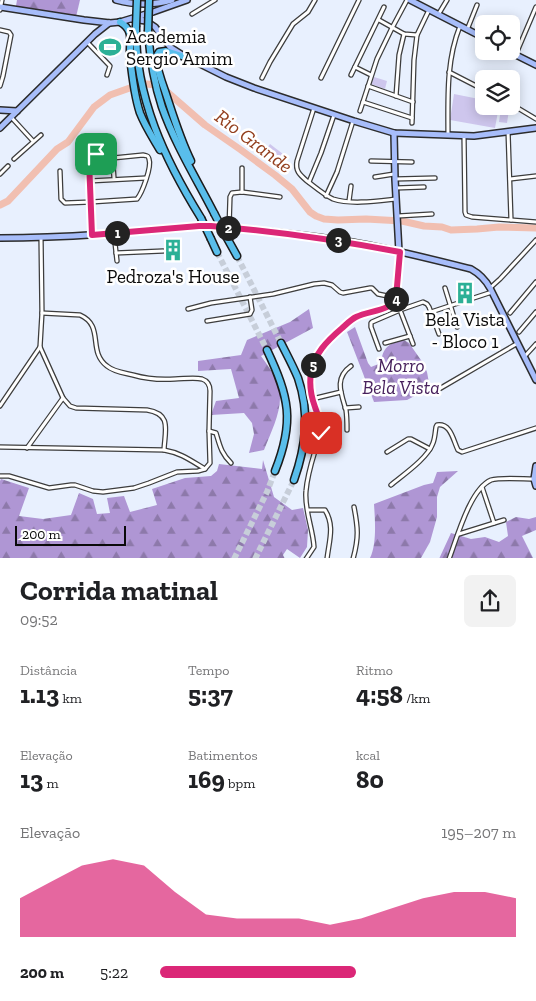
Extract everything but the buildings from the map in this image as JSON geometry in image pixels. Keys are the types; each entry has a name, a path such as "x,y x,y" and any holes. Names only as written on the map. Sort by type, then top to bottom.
{"highway":[{"path":"137,0 137,56 143,92 160,142 217,252"},
{"path":"149,0 148,32 151,59 158,80 166,94 193,172"},
{"path":"120,22 127,28 130,34 132,73 140,113 192,205"},
{"path":"191,59 166,51 159,52 156,55 158,92 168,121 185,159 237,256"},
{"path":"281,343 298,379 305,410 306,430 294,480"},
{"path":"267,350 287,405 286,439 275,471"}],"street":[{"path":"2,0 0,8 110,23 132,19 187,0"},
{"path":"116,0 127,3 150,4 172,0"},
{"path":"192,14 215,0"},
{"path":"262,78 293,24 308,12 315,0"},
{"path":"321,78 360,0"},
{"path":"360,111 377,59 408,0 475,34"},
{"path":"438,15 447,0"},
{"path":"467,30 477,5"},
{"path":"351,75 384,7"},
{"path":"520,45 536,7"},
{"path":"412,123 414,60 417,35 429,10"},
{"path":"132,19 151,24 170,47 214,71 244,84 354,121 394,132 464,136 536,128"},
{"path":"84,20 95,26 95,34"},
{"path":"379,20 404,34 417,35"},
{"path":"0,128 95,34 110,23"},
{"path":"448,136 449,72 453,45 460,26"},
{"path":"0,30 12,35 0,86"},
{"path":"396,96 399,55 404,34"},
{"path":"87,42 110,66 107,75"},
{"path":"520,57 536,65"},
{"path":"355,67 371,75"},
{"path":"449,72 475,85"},
{"path":"368,86 413,102"},
{"path":"362,102 412,118"},
{"path":"314,108 296,165 298,172 326,196 338,200 397,199"},
{"path":"520,109 536,119"},
{"path":"2,110 17,111"},
{"path":"2,110 33,141"},
{"path":"309,182 334,114"},
{"path":"326,196 337,172 354,121"},
{"path":"306,558 314,547 306,490 322,428 312,399 310,384 315,359 327,341 355,318 389,306 394,303 396,298 400,252 394,132"},
{"path":"508,132 512,220"},
{"path":"14,159 41,135"},
{"path":"464,136 466,215 536,222"},
{"path":"111,138 114,178"},
{"path":"60,171 60,194 63,202 69,203 90,202 137,199 142,193 149,167 149,159 146,155 113,156 92,154 89,157 89,180 90,202 92,235"},
{"path":"371,161 412,162"},
{"path":"0,174 8,166"},
{"path":"242,168 242,192"},
{"path":"510,179 536,176"},
{"path":"375,177 435,178"},
{"path":"89,180 146,178"},
{"path":"349,201 351,186"},
{"path":"396,188 424,187"},
{"path":"229,228 230,194 233,192 280,197"},
{"path":"398,217 432,214"},
{"path":"0,238 114,234 199,226 342,241 400,252 471,269 484,278 536,380"},
{"path":"114,234 117,262"},
{"path":"41,238 42,313 40,347 63,398 70,406 76,408 147,410 157,412 164,417 165,422 164,450"},
{"path":"431,312 491,290 536,240"},
{"path":"116,253 163,251"},
{"path":"510,313 536,282"},
{"path":"188,310 211,303 273,294 324,283 332,285 343,293 372,288 378,294 396,298"},
{"path":"445,288 457,327"},
{"path":"207,321 250,314 252,310 250,297"},
{"path":"380,349 371,327 372,322 423,302 427,304 431,312 439,334"},
{"path":"400,310 413,344"},
{"path":"519,332 536,312"},
{"path":"0,476 9,476 49,488 76,485 97,492 134,488 177,472 205,469 210,463 210,386 208,382 199,379 160,380 108,367 100,358 96,346 94,328 86,317 42,313"},
{"path":"384,343 410,336"},
{"path":"434,392 518,343"},
{"path":"0,406 40,347"},
{"path":"525,356 535,347"},
{"path":"348,430 348,419 340,392 342,374 351,366"},
{"path":"312,399 340,392"},
{"path":"27,448 63,398"},
{"path":"345,408 359,407"},
{"path":"391,485 430,449 437,426 444,425 447,427 458,450 462,452 536,428"},
{"path":"209,431 216,433 221,450 231,463"},
{"path":"387,452 411,438 430,449"},
{"path":"0,447 164,450 183,455 205,469"},
{"path":"536,466 534,479 536,486"},
{"path":"450,558 463,519 471,502 482,487 489,481 496,479 534,479"},
{"path":"482,487 494,523"},
{"path":"353,558 358,535 354,507"},
{"path":"308,510 325,510 328,515 331,529 327,558"},
{"path":"458,534 504,520"}],"green space":[{"path":"17,0 80,0 76,17 16,6"},
{"path":"309,309 313,328 261,356 279,386 280,404 275,423 264,450 249,453 254,434 252,423 244,413 211,415 216,401 239,398 231,369 198,371 198,361 241,355 247,340 290,322"},
{"name":"Morro Bela Vista","path":"355,327 371,367 381,363 383,353 387,347 402,339 409,343 423,363 429,383 420,393 407,400 374,402 347,332"},
{"path":"263,460 274,497 292,510 303,508 308,530 307,547 300,558 287,549 283,555 284,558 0,558 1,479 29,488 19,516 43,519 71,515 79,493 93,499 97,514 110,513 107,498 124,496 130,512 157,505 152,489 185,478 211,476 217,471 219,464 262,469"},
{"path":"458,471 440,487 437,497 437,517 430,542 421,558 370,558 375,539 374,504 433,483 437,472"},
{"path":"516,517 529,519 536,517 536,530 522,536 533,558 439,558 451,533 471,539 485,537 499,542 508,536 506,522"}],"shaded area":[{"path":"374,77 387,81 385,89 371,84"},
{"path":"454,94 475,98 475,115 497,115 495,128 450,120"},
{"path":"500,115 508,115 507,123 499,122"},
{"path":"270,144 283,154 278,161 265,151"},
{"path":"111,161 111,170 96,170 96,162"}],"waterway":[{"name":"Rio Grande","path":"0,205 8,201 57,149 68,142 94,107 110,95 141,84 147,84 155,85 166,91 205,125 292,189 310,212 324,219 402,221 451,230 499,227 536,228"}],"tunnel":[{"path":"217,252 267,350"},
{"path":"237,256 281,343"},
{"path":"234,558 267,492 275,471"},
{"path":"255,558 294,480"}],"place":[{"name":"Academia Sergio Amim","path":"110,47"},
{"name":"Pedroza's House","path":"173,250"},
{"name":"Bela Vista - Bloco 1","path":"465,293"}],"route":[{"path":"96,154 92,154 89,157 92,235 211,226 351,242 400,252 394,303 355,318 327,341 315,359 311,372 310,392 322,424 321,433"}]}
